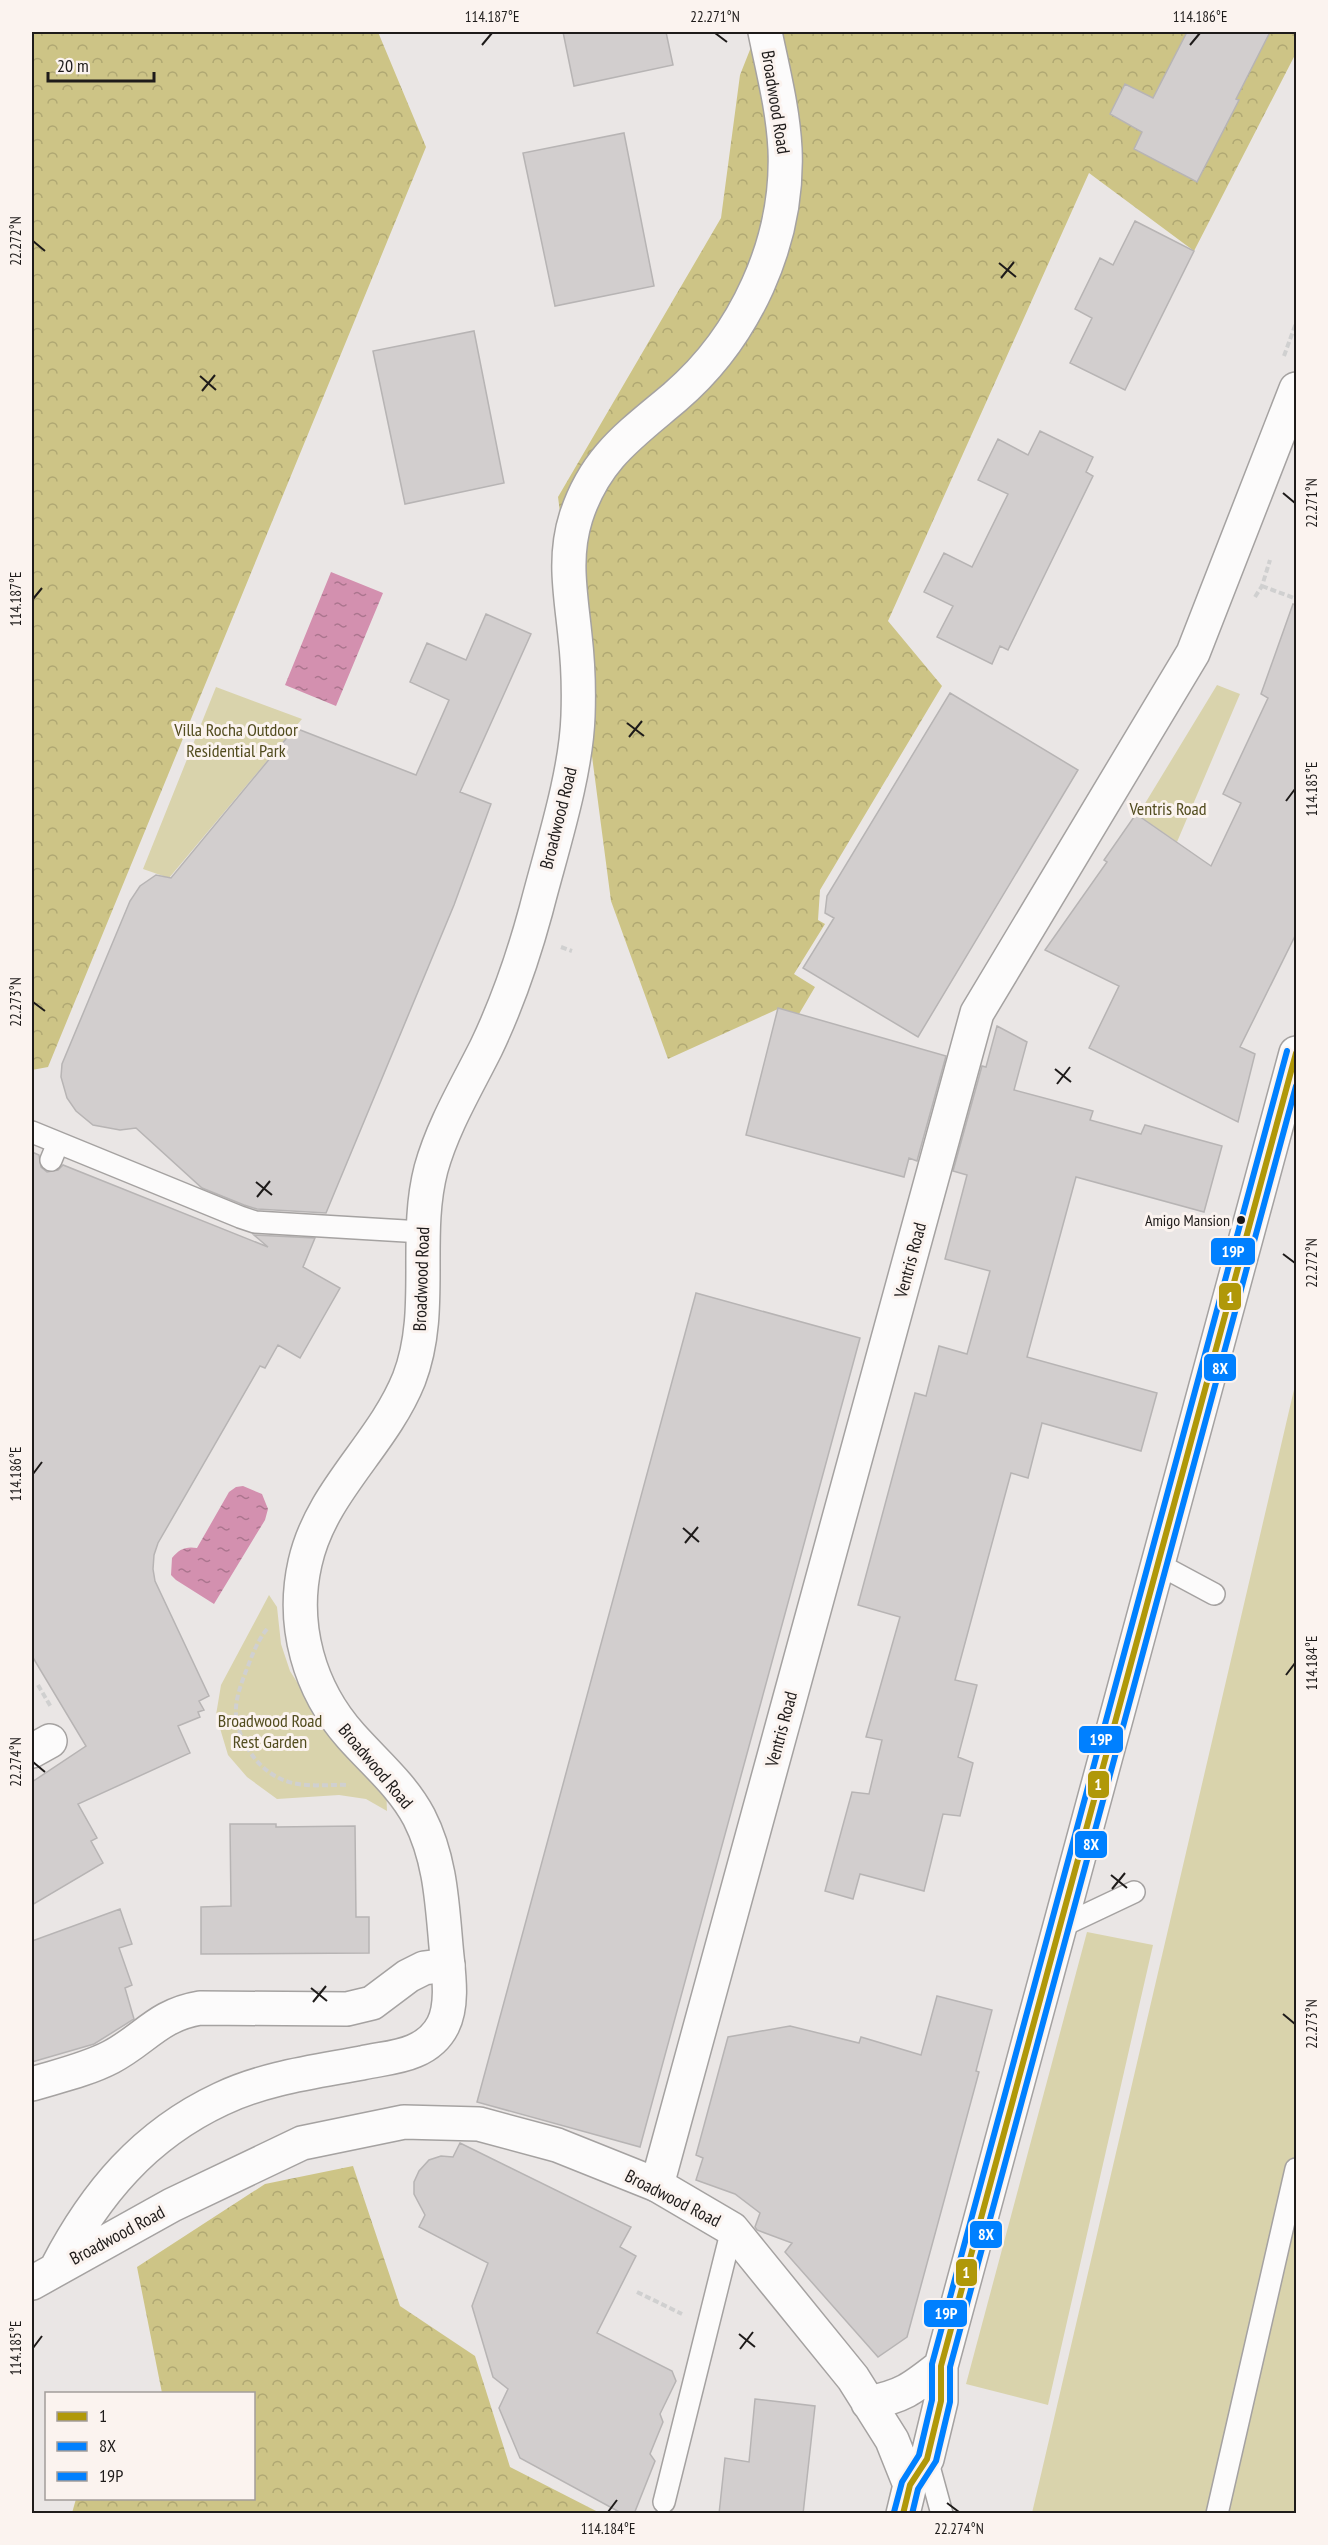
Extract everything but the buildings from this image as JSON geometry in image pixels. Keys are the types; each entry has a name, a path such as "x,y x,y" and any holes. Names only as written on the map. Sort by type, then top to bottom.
{"street":[{"name":"Broadwood Road","path":"44,2275 106,2187 140,2153 177,2124 218,2100 262,2082 400,2055 427,2044 443,2027 448,2012 448,1965 439,1872 432,1846 421,1821 400,1788 343,1726 317,1684 304,1647 300,1609 303,1568 316,1525 340,1485 383,1428 406,1386 414,1365 421,1325 422,1232 427,1187 438,1146 496,1026 529,934 573,759 577,734 578,671 567,558 573,524 588,488 607,456 639,425 679,393 711,359 732,330 760,281 775,237 786,158 781,108 765,32"},
{"name":"Ventris Road","path":"657,2185 977,1013 1193,653 1296,389"},
{"path":"914,2486 941,2401 942,2366 1296,1053"},
{"path":"32,2084 82,2069 112,2056 162,2021 181,2011 200,2008 347,2009 372,2003 408,1976 424,1968 448,1965"},
{"name":"Broadwood Road","path":"44,2275 172,2205 302,2143 404,2122 479,2124 556,2145 657,2185 732,2229 853,2378 892,2440 914,2486"},
{"path":"868,2403 894,2398 908,2392 942,2366"}],"lane":[{"path":"32,1132 54,1152 255,1222 422,1232"},
{"path":"1158,1564 1214,1594"},
{"path":"1060,1927 1134,1892"},
{"path":"1217,2514 1296,2169"},
{"path":"664,2502 732,2229"},
{"path":"914,2486 942,2514"}],"path":[{"path":"1251,605 1262,586 1272,552"},
{"path":"1262,586 1294,597"},
{"path":"272,1623 259,1639 238,1690 235,1713 239,1734 258,1764 281,1780 314,1787 348,1784 357,1787"},
{"path":"637,2292 707,2326"}],"green space":[{"path":"32,32 378,32 426,147 48,1067 32,1070"},
{"path":"757,32 1296,32 1296,53 1194,251 1089,173 888,621 942,686 820,890 818,920 825,924 794,974 815,987 799,1014 778,1009 668,1059 611,901 558,497 721,218 740,75"},
{"name":"Ventris Road","path":"1217,685 1240,694 1177,842 1138,815"},
{"name":"Villa Rocha Outdoor Residential Park","path":"216,687 302,719 169,878 143,869"},
{"path":"1296,1381 1296,2513 1032,2513"},
{"name":"Broadwood Road Rest Garden","path":"269,1595 277,1607 281,1644 290,1671 312,1706 386,1786 387,1811 366,1799 339,1795 277,1799 247,1777 228,1755 216,1715 221,1685"},
{"path":"1087,1932 1153,1945 1048,2405 966,2384"},
{"path":"353,2166 400,2306 475,2356 510,2467 600,2513 72,2513 76,2500 255,2500 255,2392 162,2392 137,2267 265,2184"}],"water":[{"path":"331,572 383,593 336,706 285,685"},
{"path":"243,1486 262,1494 268,1509 265,1520 214,1604 171,1575 172,1558 183,1549 197,1548 229,1492 236,1487"}],"transit line":[{"name":"19P","path":"894,2512 902,2482 919,2455 932,2400 932,2364 1287,1051"},
{"name":"1","path":"903,2514 910,2485 927,2459 941,2401 941,2366 1296,1053"},
{"name":"8X","path":"912,2514 918,2489 936,2461 950,2402 950,2367 1296,1086"}],"place":[{"name":"Amigo Mansion","path":"1241,1220"}]}
